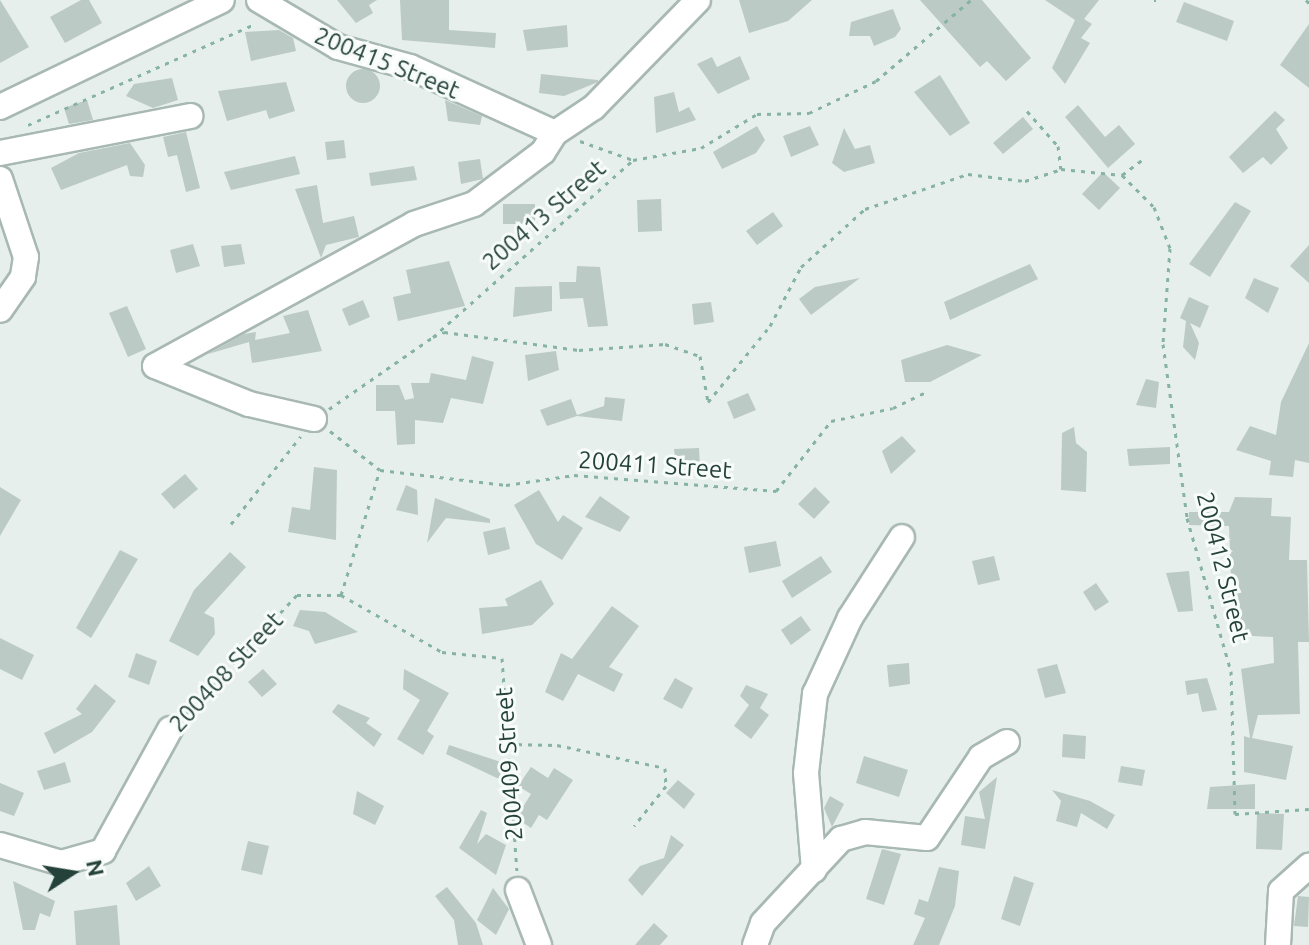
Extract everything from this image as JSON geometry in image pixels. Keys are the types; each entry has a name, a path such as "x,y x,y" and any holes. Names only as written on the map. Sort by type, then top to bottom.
{"street":[{"path":"0,107 222,0"},
{"name":"200415 Street","path":"259,0 338,47 410,67 555,133"},
{"path":"314,419 249,404 155,366 414,224 474,204 543,152 555,133 594,107 698,0"},
{"path":"0,153 190,116"},
{"path":"0,179 26,257 23,277 0,310"},
{"path":"814,870 806,773 815,694 850,618 902,537"},
{"name":"200408 Street","path":"0,845 61,863 103,851 170,729"},
{"path":"755,945 763,923 841,839 858,832 908,841 934,833 981,757 1007,742"},
{"path":"1278,945 1281,891 1309,866"},
{"path":"518,890 539,945"}],"path":[{"name":"200413 Street","path":"231,524 314,419 433,337 633,160 701,148 757,114 809,113 876,81 971,0"},
{"path":"25,126 285,13"},
{"path":"1027,111 1058,146 1061,169"},
{"path":"555,133 633,160"},
{"path":"433,337 444,332 579,350 665,344 700,356 708,402 770,326 801,267 865,209 968,174 1025,181 1061,169 1122,175 1142,160"},
{"name":"200412 Street","path":"1122,175 1154,207 1170,248 1163,344 1187,518 1231,671 1235,814 1309,809"},
{"name":"200411 Street","path":"380,470 506,485 574,475 776,491 831,421 893,408 926,392"},
{"path":"314,419 380,470 341,595"},
{"name":"200408 Street","path":"170,729 297,595 341,595"},
{"name":"200409 Street","path":"341,595 442,652 502,658 518,890"},
{"path":"508,744 557,745 665,768 666,786 634,826"}],"building":[{"path":"0,0 29,47 0,63"},
{"path":"81,0 89,0 102,23 65,43 50,17"},
{"path":"337,0 377,0 369,5 373,13 356,23"},
{"path":"400,0 449,0 449,30 496,33 495,48 402,40"},
{"path":"739,0 812,0 788,21 749,33"},
{"path":"920,0 982,0 1031,58 1006,81 987,61 980,67"},
{"path":"1045,0 1099,0 1084,19 1092,24 1081,38 1090,43 1065,84 1052,68 1075,20"},
{"path":"1184,2 1234,21 1227,41 1176,22"},
{"path":"893,9 901,29 895,37 874,46 870,36 849,36 851,22"},
{"path":"1309,24 1309,88 1280,65"},
{"path":"567,25 568,47 527,51 523,30"},
{"path":"279,30 293,38 296,51 251,61 245,32"},
{"path":"740,56 750,79 718,94 697,64 712,57 717,67"},
{"path":"363,69 375,74 380,86 375,98 363,103 351,98 346,86 351,74"},
{"path":"541,74 598,82 564,96 539,93"},
{"path":"940,75 970,123 950,136 914,92"},
{"path":"172,78 178,100 153,108 126,96 134,84"},
{"path":"286,82 295,111 269,119 266,110 227,121 218,91"},
{"path":"674,92 679,112 689,107 696,120 656,133 654,97"},
{"path":"87,100 93,120 69,124 64,108"},
{"path":"445,100 482,116 480,125 448,121"},
{"path":"1078,105 1105,137 1119,125 1135,144 1108,168 1065,117"},
{"path":"1275,111 1285,120 1276,129 1288,148 1271,165 1263,157 1243,173 1229,157"},
{"path":"1023,117 1033,129 1003,154 993,143"},
{"path":"757,126 765,140 756,153 722,169 713,152"},
{"path":"810,126 819,145 791,157 783,136"},
{"path":"844,128 855,149 870,145 875,163 844,172 832,163"},
{"path":"186,132 200,188 186,192 177,155 168,157 163,137"},
{"path":"344,140 346,158 327,160 325,142"},
{"path":"130,143 145,165 143,177 130,176 127,165 61,190 51,168 79,153"},
{"path":"295,156 300,174 231,190 224,172"},
{"path":"480,159 483,179 461,184 458,162"},
{"path":"414,166 417,180 371,186 369,173"},
{"path":"1103,172 1120,188 1099,210 1082,194"},
{"path":"317,185 323,223 354,216 359,237 326,245 321,258 295,189"},
{"path":"661,199 662,231 638,232 637,200"},
{"path":"1235,202 1251,211 1210,277 1189,264"},
{"path":"503,204 535,204 535,224 503,224"},
{"path":"773,212 783,226 757,245 746,231"},
{"path":"193,244 200,266 176,273 170,250"},
{"path":"241,244 245,264 224,267 221,246"},
{"path":"1309,245 1309,283 1290,266"},
{"path":"449,261 465,306 398,321 393,297 411,293 406,270"},
{"path":"1030,264 1038,279 950,320 944,302"},
{"path":"577,266 600,267 608,326 588,327 583,298 560,299 559,282 576,282"},
{"path":"860,278 811,315 799,299 815,287"},
{"path":"1254,278 1279,288 1268,313 1245,298"},
{"path":"552,286 552,311 513,317 515,287"},
{"path":"1189,297 1209,306 1200,328 1190,323 1199,343 1195,360 1183,347 1186,321 1180,318"},
{"path":"363,300 370,317 349,326 342,309"},
{"path":"711,302 714,322 694,325 692,304"},
{"path":"127,306 146,349 128,357 109,313"},
{"path":"308,310 322,351 252,363 249,342 208,354 244,334 256,332 255,340 290,333 283,316"},
{"path":"1309,343 1309,463 1295,460 1293,477 1269,475 1271,461 1236,450 1250,426 1276,435 1281,402"},
{"path":"947,345 982,355 930,382 905,382 901,360"},
{"path":"556,351 559,370 528,381 525,355"},
{"path":"472,356 494,362 483,404 451,398 443,423 415,420 415,444 397,445 395,411 376,411 376,385 399,385 405,400 414,398 411,383 429,383 431,373 466,380"},
{"path":"1146,379 1159,382 1156,408 1136,405"},
{"path":"748,393 756,410 734,419 727,402"},
{"path":"605,397 625,399 622,421 577,416 547,426 540,410 571,399 577,415 604,406"},
{"path":"1074,427 1076,443 1087,452 1086,492 1061,490 1062,433"},
{"path":"902,436 916,451 891,474 882,451"},
{"path":"1170,447 1170,464 1129,466 1127,449"},
{"path":"699,448 700,467 676,468 674,449"},
{"path":"314,467 337,470 336,540 288,532 292,507 310,510"},
{"path":"185,474 198,489 174,509 161,494"},
{"path":"406,485 417,490 418,515 396,510"},
{"path":"0,487 21,500 0,536"},
{"path":"815,487 830,502 814,519 798,504"},
{"path":"539,490 558,522 563,515 583,528 562,560 536,544 514,505"},
{"path":"600,496 630,517 620,532 585,517"},
{"path":"1235,497 1272,498 1271,516 1291,517 1289,560 1307,560 1309,642 1298,642 1300,714 1258,715 1252,738 1293,746 1286,780 1244,772 1244,736 1250,738 1241,669 1274,663 1273,637 1233,635 1229,526 1189,525 1189,512 1229,512"},
{"path":"435,498 490,519 490,523 446,518 427,543"},
{"path":"505,527 510,549 488,555 483,532"},
{"path":"776,541 781,566 749,573 744,547"},
{"path":"120,550 138,559 91,638 76,628"},
{"path":"230,552 246,567 204,613 214,618 215,634 198,656 169,641 194,590"},
{"path":"821,556 832,572 792,598 782,581"},
{"path":"994,556 1000,580 978,585 972,561"},
{"path":"1189,571 1193,611 1178,612 1166,573"},
{"path":"541,580 554,604 532,625 482,634 479,608 508,606 505,599"},
{"path":"1096,583 1109,602 1095,611 1083,592"},
{"path":"612,606 639,626 609,667 623,674 614,692 578,674 563,701 545,692 561,653 572,659"},
{"path":"300,610 325,612 358,632 315,644 309,631 293,626"},
{"path":"801,616 811,630 791,645 781,630"},
{"path":"0,638 34,655 22,680 0,669"},
{"path":"136,653 157,661 149,685 128,677"},
{"path":"909,663 910,684 889,687 887,665"},
{"path":"1057,664 1066,693 1045,698 1037,669"},
{"path":"263,669 277,684 262,697 248,682"},
{"path":"404,669 449,693 427,731 434,736 423,755 397,739 420,700 403,689"},
{"path":"675,678 693,688 682,709 663,699"},
{"path":"1207,678 1217,710 1202,712 1198,693 1187,695 1185,681"},
{"path":"95,684 116,701 92,732 54,754 44,733 82,714 76,709"},
{"path":"746,685 768,694 760,708 769,715 751,739 734,726 749,705 740,696"},
{"path":"338,704 370,718 366,723 382,734 374,747 332,712"},
{"path":"1063,734 1086,736 1085,759 1062,757"},
{"path":"449,745 504,763 499,779 446,754"},
{"path":"864,756 908,770 899,797 856,783"},
{"path":"65,762 71,782 44,790 37,771"},
{"path":"1121,766 1145,770 1142,786 1118,782"},
{"path":"531,767 548,778 554,768 573,780 547,820 539,815 531,828 516,818 531,794 518,786"},
{"path":"997,777 985,849 961,845 965,816 985,819 979,792"},
{"path":"678,780 695,794 684,809 666,793"},
{"path":"0,783 24,793 14,816 0,811"},
{"path":"1255,784 1255,809 1207,809 1210,787"},
{"path":"1052,790 1090,801 1115,815 1107,829 1081,813 1077,827 1056,821 1061,801"},
{"path":"357,791 384,806 375,825 353,814"},
{"path":"830,796 844,804 832,827 824,808"},
{"path":"481,810 487,813 477,844 486,834 506,845 496,875 459,848"},
{"path":"1257,813 1284,814 1282,850 1256,849"},
{"path":"671,835 684,845 642,896 628,880 640,866 664,858"},
{"path":"248,841 269,846 262,875 241,870"},
{"path":"882,849 901,854 884,905 866,899"},
{"path":"149,866 161,886 136,901 126,883"},
{"path":"939,867 959,871 955,906 939,945 913,945 925,918 914,914 919,899 928,902"},
{"path":"1014,876 1034,883 1020,926 1001,919"},
{"path":"13,881 55,901 50,917 40,913 35,930 23,930"},
{"path":"447,887 476,923 483,945 458,945 454,920 435,896"},
{"path":"493,888 509,909 496,935 477,920"},
{"path":"1298,896 1309,897 1308,927 1294,926"},
{"path":"117,905 120,945 76,945 74,911"},
{"path":"654,923 668,936 660,945 635,945"}]}
